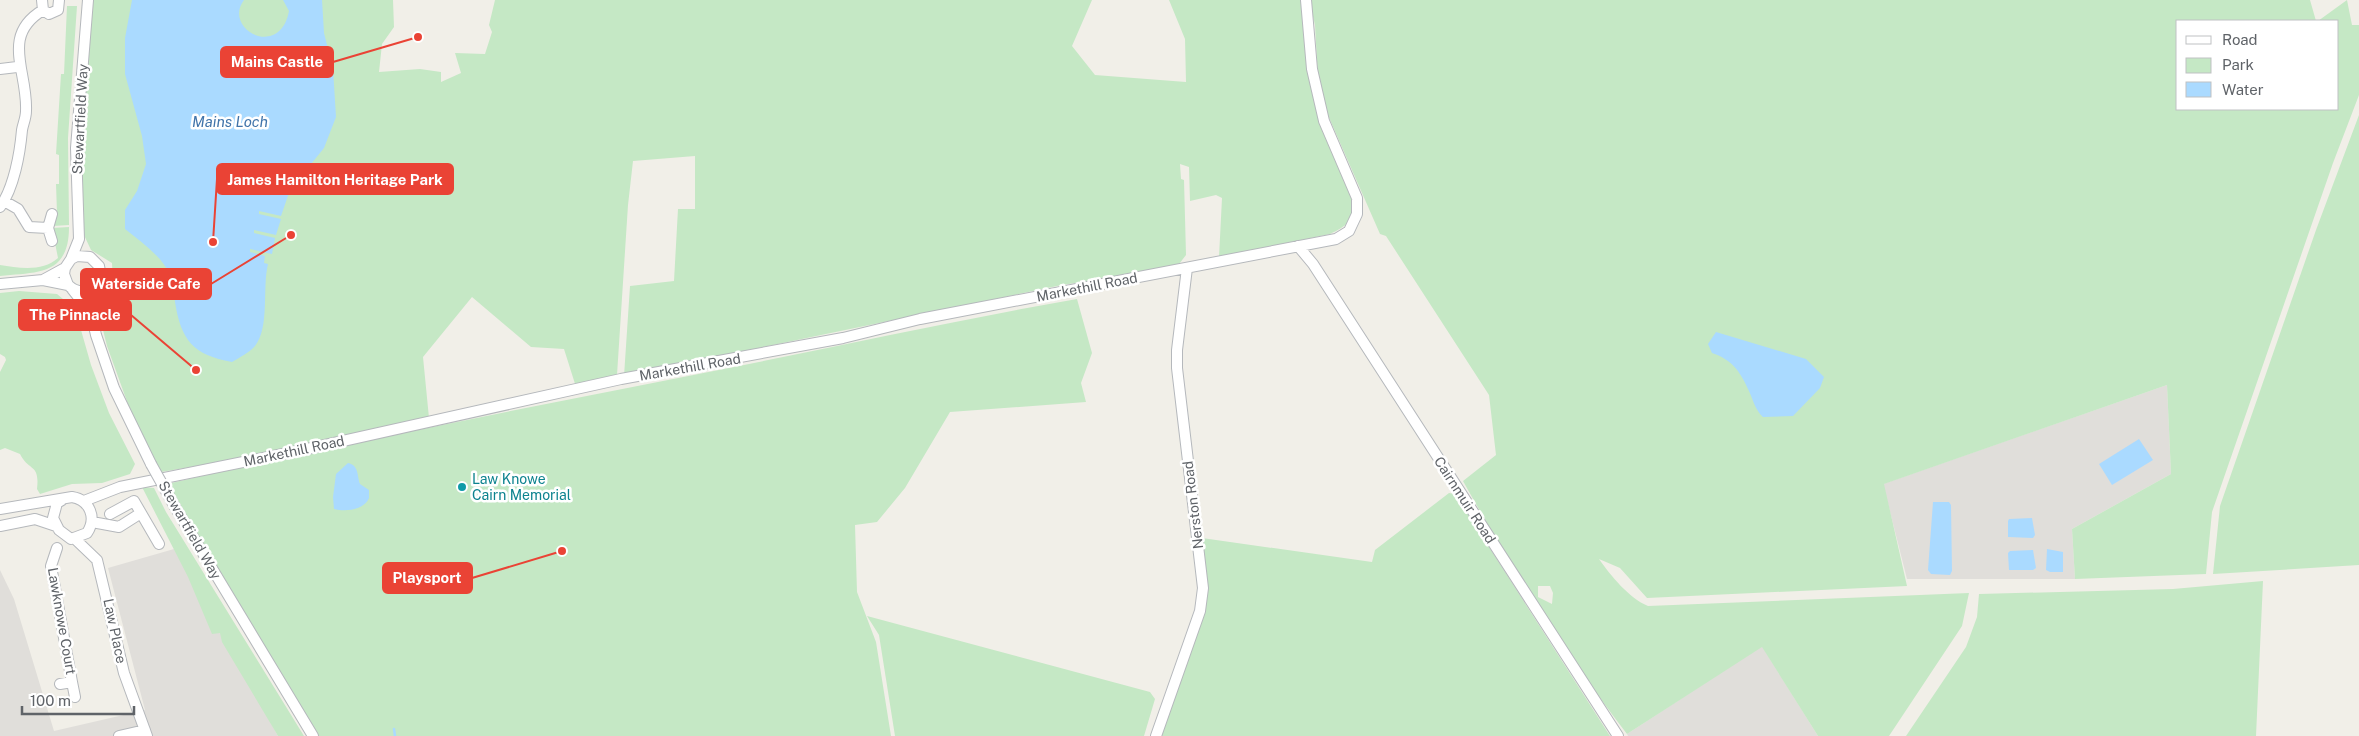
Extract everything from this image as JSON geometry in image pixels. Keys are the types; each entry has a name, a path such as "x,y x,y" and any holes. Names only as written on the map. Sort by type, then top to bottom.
{"street":[{"path":"48,228 29,227 18,210 2,204 20,155 26,112 16,67 18,30 43,5 49,14 56,12 60,7 59,0"},
{"name":"Stewartfield Way","path":"68,264 79,239 76,148 88,0"},
{"path":"1298,246 1336,239 1348,231 1357,214 1357,198 1324,121 1312,69 1306,0"},
{"path":"0,69 16,67"},
{"path":"52,214 48,228 52,241"},
{"name":"Stewartfield Way","path":"79,239 90,257"},
{"path":"1313,264 1321,242"},
{"name":"Cairnmuir Road","path":"1298,246 1313,264 1618,736"},
{"name":"Markethill Road","path":"84,501 120,487 510,405 621,379 843,338 920,320 1298,246"},
{"path":"0,284 43,280 70,287 80,292 89,290 96,285 100,272 95,260 83,255 43,280"},
{"path":"68,264 64,274 70,287"},
{"name":"Nerston Road","path":"1156,736 1200,611 1203,588 1177,368 1177,350 1187,268"},
{"name":"Stewartfield Way","path":"96,285 91,313 96,335 114,388 150,464 313,736"},
{"name":"Stewartfield Way","path":"70,287 91,313"},
{"path":"0,509 72,497 84,501 89,509 91,526 84,535 72,539 57,548"},
{"path":"57,528 53,518 54,510 57,503 62,500"},
{"path":"110,514 134,500 159,544"},
{"path":"91,526 119,527 141,513"},
{"path":"0,526 35,519 57,528 72,539"},
{"name":"Law Place","path":"91,526 94,555 102,575 124,673 146,733"},
{"name":"Lawknowe Court","path":"57,528 57,548 50,566 72,682 60,684"},
{"name":"Law Place","path":"72,539 94,555"},
{"path":"72,682 74,696"},
{"path":"119,736 146,733"}],"shaded area":[{"path":"2167,385 2171,474 2072,529 2075,579 1907,579 1883,484"},
{"path":"174,549 278,736 0,736 0,570 14,599 54,731 145,710 108,568"},
{"path":"1762,646 1818,736 1628,736 1627,734"}],"green space":[{"path":"92,0 393,0 394,27 382,44 379,72 420,69 441,72 441,82 461,73 455,53 485,54 492,32 489,25 495,0 1092,0 1072,46 1095,75 1186,82 1185,39 1169,0 1304,0 1310,69 1350,191 1353,207 1351,218 1348,222 1330,234 1219,257 1222,198 1216,195 1190,201 1189,167 1180,164 1181,179 1184,180 1186,255 1176,268 1062,285 624,376 630,286 674,281 678,209 695,209 695,156 633,161 628,205 617,375 576,387 564,349 531,347 472,297 423,357 429,418 231,460 161,472 129,407 107,346 102,326 103,293 113,284 112,263 91,250 84,235 80,150"},
{"path":"1309,0 2310,0 2316,20 2176,20 2176,110 2339,110 2339,20 2319,20 2347,0 2352,25 2359,25 2359,95 2333,163 2212,512 2206,574 2075,579 2072,529 2171,474 2167,385 1884,484 1907,586 1647,598 1620,568 1599,559 1627,592 1648,606 1969,593 1962,626 1889,736 1818,736 1762,647 1627,734 1540,611 1463,481 1496,455 1489,395 1386,236 1380,234 1327,113 1318,79 1315,25","holes":["1538,586 1550,586 1553,593 1552,604 1538,597"]},
{"path":"67,6 77,6 68,138 69,225 53,226 57,213 56,184 59,184 59,155 56,154 61,74 64,74"},
{"path":"2359,115 2359,565 2213,574 2220,506 2316,230"},
{"path":"69,227 68,243 57,263 38,272 0,276 0,265 30,268 45,265 58,258 52,228"},
{"path":"19,291 57,294 75,309 91,365 109,413 135,464 130,474 102,483 72,484 40,494 37,489 38,481 35,471 23,460 20,454 5,448 0,450 0,372 6,360 0,354 0,293"},
{"path":"1077,299 1092,353 1081,383 1086,402 950,412 905,488 877,522 855,525 857,592 876,642 891,736 318,736 167,484 450,423"},
{"path":"142,487 154,488 166,512 304,736 278,736 222,642 220,633 212,634 188,577"},
{"path":"1449,493 1455,494 1610,736 1158,736 1203,611 1202,538 1372,562 1375,550"},
{"path":"2263,581 2256,736 1906,736 1966,647 1977,617 1979,594 2173,589"},
{"path":"867,616 1150,692 1155,699 1144,736 895,736 879,635"}],"water":[{"name":"Mains Loch","path":"132,0 244,0 239,11 240,21 246,29 255,35 265,37 275,34 284,26 289,11 283,0 322,0 324,33 333,69 336,117 324,148 290,190 281,216 259,211 259,214 281,219 276,235 254,230 254,233 275,238 272,254 250,249 250,252 265,256 264,263 268,264 263,329 255,346 232,362 207,355 191,344 181,326 175,302 174,288 166,268 150,250 125,229 125,210 137,191 146,164 142,136 125,74 125,38"},
{"path":"1716,332 1806,359 1824,377 1820,388 1793,416 1763,417 1756,408 1738,371 1730,362 1712,353 1708,344"},
{"path":"2139,439 2153,460 2112,485 2099,464"},
{"path":"348,463 356,468 360,484 369,490 369,498 359,508 334,509 333,497 336,474"},
{"path":"1933,502 1949,502 1951,505 1952,571 1950,575 1931,574 1928,570"},
{"path":"2032,518 2035,535 2033,538 2008,537 2009,519"},
{"path":"2047,549 2063,552 2063,572 2050,572 2046,570"},
{"path":"2033,550 2036,568 2033,570 2009,570 2008,553 2010,551"}],"waterway":[{"path":"394,729 395,736"}],"place":[{"name":"Mains Castle","path":"418,37"},
{"name":"Waterside Cafe","path":"291,235"},
{"name":"James Hamilton Heritage Park","path":"213,242"},
{"name":"The Pinnacle","path":"196,370"},
{"name":"Law Knowe Cairn Memorial","path":"462,487"},
{"name":"Playsport","path":"562,551"}]}
